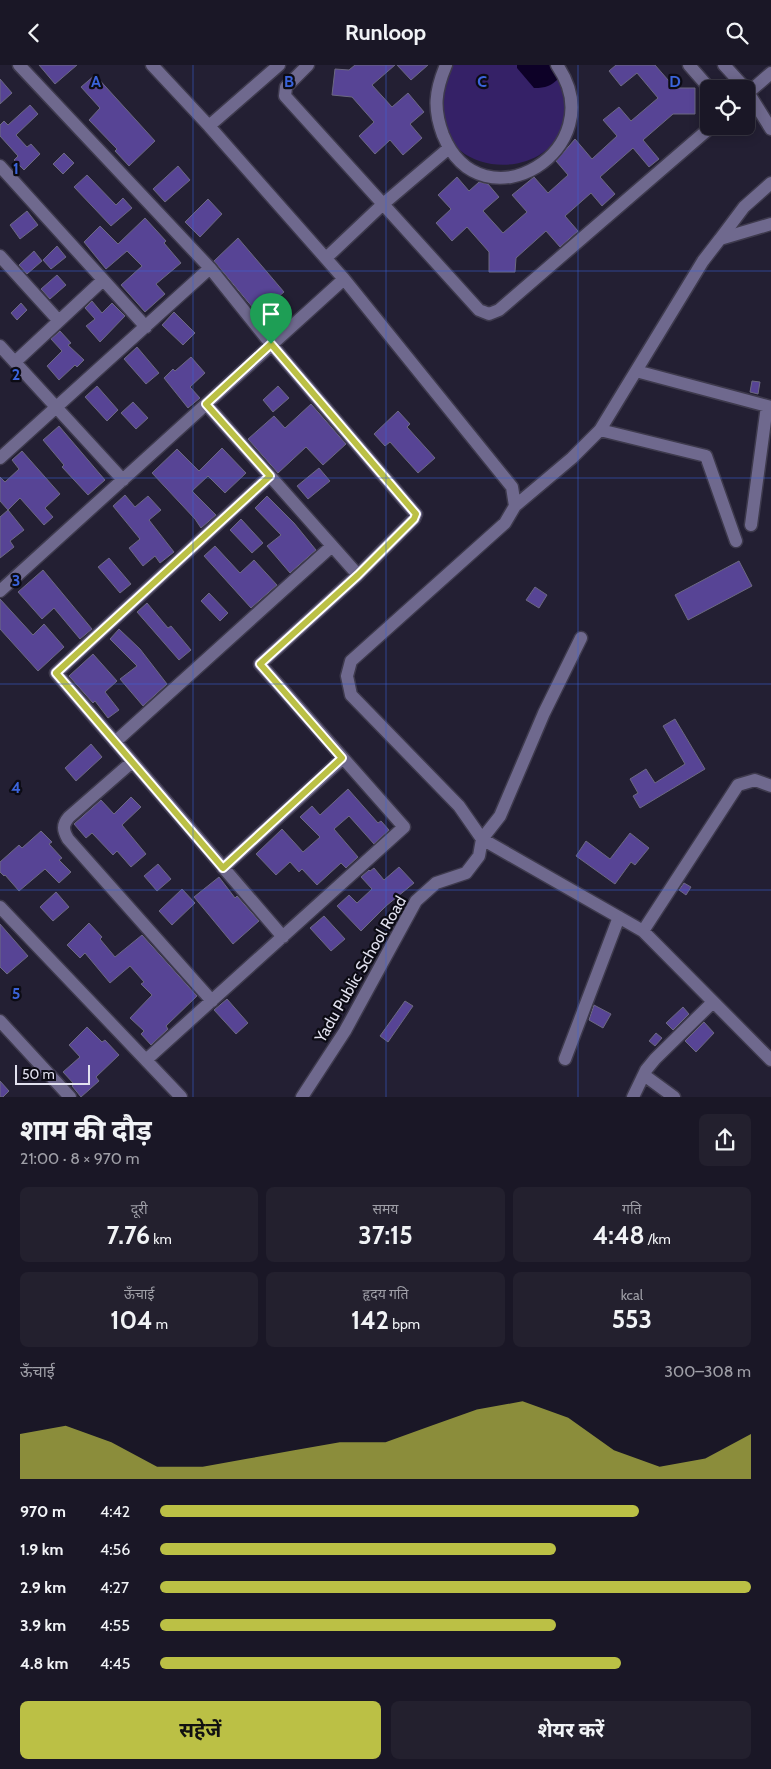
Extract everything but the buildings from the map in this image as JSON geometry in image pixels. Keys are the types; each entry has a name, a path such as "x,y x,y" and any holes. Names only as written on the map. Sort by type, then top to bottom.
{"street":[{"path":"19,65 210,268 271,344 415,511 414,519 358,575 260,664 404,827 146,1060"},
{"path":"152,65 209,126 344,279 512,487 516,506"},
{"path":"209,126 279,65"},
{"path":"308,65 286,87 285,96 479,310 489,314 498,310 702,135"},
{"path":"446,65 440,78 435,100 438,122 449,148 466,166 486,177 507,179 527,173 551,158 565,137 571,119 571,97 564,76 557,65"},
{"path":"689,65 702,80"},
{"path":"724,65 738,80"},
{"path":"755,84 771,73"},
{"path":"755,103 771,129"},
{"path":"326,258 382,205 449,148"},
{"path":"1,169 146,327"},
{"path":"771,183 744,207 703,261 600,430 572,458 516,506 505,523 351,661 347,676 351,695 459,807 482,839 643,931 771,1060"},
{"path":"720,239 771,224"},
{"path":"0,256 59,321"},
{"path":"0,458 210,268"},
{"path":"0,591 344,279"},
{"path":"15,362 103,280"},
{"path":"0,346 123,480"},
{"path":"636,371 769,407 751,525"},
{"path":"206,404 358,575"},
{"path":"600,430 706,456 736,541"},
{"path":"270,476 56,673 283,937"},
{"path":"115,742 332,546"},
{"name":"Yadu Public School Road","path":"302,1097 345,1031 416,901 436,883 466,873 479,856 482,839 500,816 544,713 581,637"},
{"path":"223,868 342,758"},
{"path":"132,762 69,817 64,823 64,831 68,839 212,1001"},
{"path":"643,931 738,785 755,780 771,787"},
{"path":"0,907 181,1097"},
{"path":"565,1059 618,917"},
{"path":"632,1097 655,1059 713,1002"},
{"path":"0,1021 70,1097"},
{"path":"644,1075 674,1097"}],"shaded area":[{"path":"447,65 558,65 564,83 566,116 555,142 538,156 518,163 497,165 476,160 458,149 445,132 440,109 441,82"},
{"path":"517,65 552,65 559,78 548,86 534,88 517,68"}],"route":[{"path":"271,344 415,511 416,516 358,575 260,664 342,758 223,868 56,673 270,476 206,404 271,344"}]}
